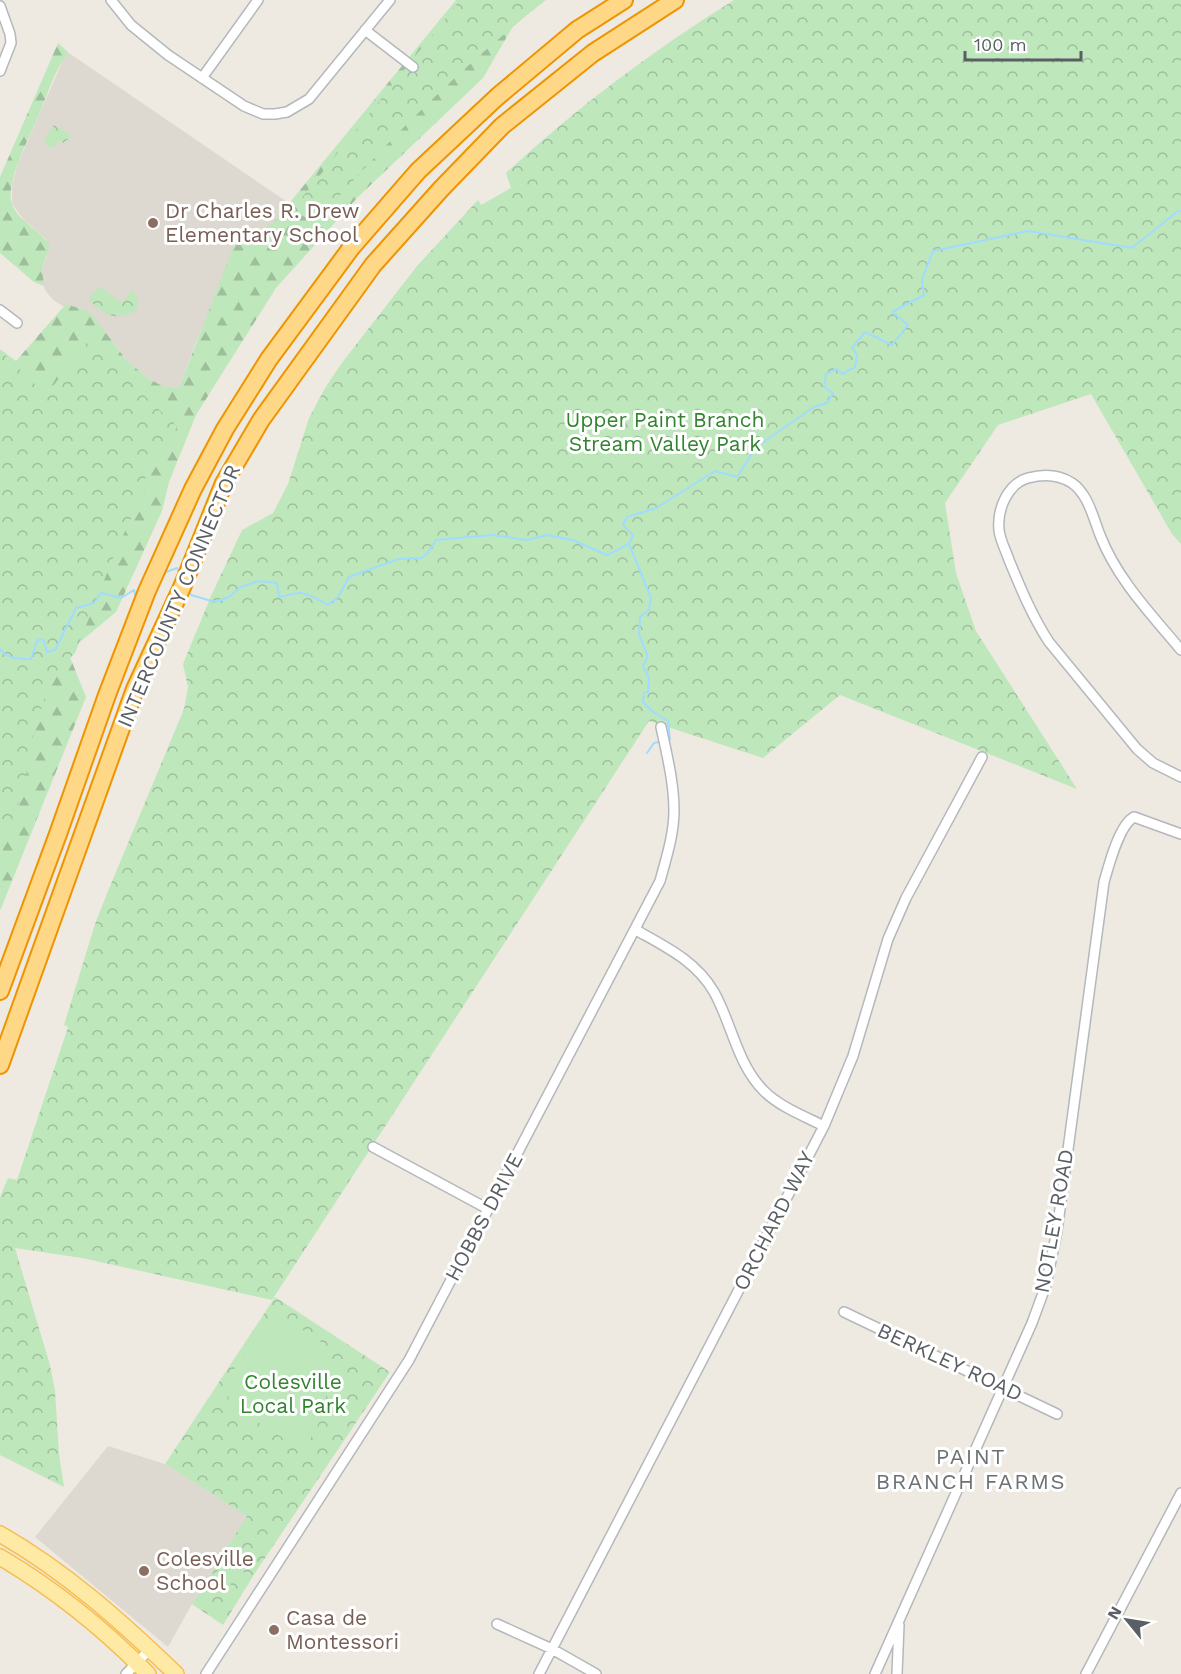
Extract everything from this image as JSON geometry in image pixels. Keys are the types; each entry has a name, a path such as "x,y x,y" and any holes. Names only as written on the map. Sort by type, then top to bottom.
{"highway":[{"name":"INTERCOUNTY CONNECTOR","path":"0,990 107,694 147,591 193,489 225,429 269,359 351,248 418,171 497,97 577,30 624,0"},
{"name":"INTERCOUNTY CONNECTOR","path":"0,1065 135,689 183,585 224,483 261,420 373,265 441,189 502,126 593,53 675,0"}],"main road":[{"path":"0,1534 86,1593 176,1674"},
{"path":"0,1557 33,1577 70,1605 131,1668 148,1674"}],"street":[{"path":"111,0 131,25 148,40 202,78 252,110 263,114 287,112 309,99 390,0"},
{"path":"202,78 258,0"},
{"path":"0,6 11,44 0,71"},
{"path":"365,30 413,67"},
{"path":"0,310 17,323"},
{"path":"1181,650 1125,582 1104,544 1087,500 1079,489 1060,477 1045,475 1023,480 1014,487 1000,508 999,530 1036,624 1137,749 1153,763 1181,777"},
{"name":"HOBBS DRIVE","path":"206,1674 409,1360 660,881 669,848 674,813 672,777 661,727"},
{"name":"ORCHARD WAY","path":"539,1674 824,1126 853,1056 888,939 906,898 982,757"},
{"name":"NOTLEY ROAD","path":"875,1674 1004,1387 1046,1285 1058,1220 1104,882 1111,859 1128,820 1134,817 1181,834"},
{"path":"636,930 674,951 701,974 715,993 750,1073 764,1091 781,1104 824,1126"},
{"path":"373,1147 488,1209"},
{"name":"BERKLEY ROAD","path":"843,1312 1057,1414"},
{"path":"1086,1674 1181,1493"},
{"path":"897,1674 899,1620"},
{"path":"497,1624 552,1649 597,1674"},
{"path":"131,1668 150,1649"}],"shaded area":[{"name":"Dr Charles R. Drew Elementary School","path":"69,53 290,204 215,300 179,388 162,386 148,378 127,361 115,345 99,330 52,299 45,290 42,279 42,269 47,256 46,239 24,220 12,204 12,185 18,163 63,60"},
{"name":"Colesville School","path":"108,1446 165,1464 248,1516 192,1604 168,1647 35,1537"}],"green space":[{"path":"456,0 519,0 523,9 483,78 358,197 276,288 196,415 169,482 162,511 116,612 68,652 86,697 0,911 0,349 16,361 66,304 90,312 127,361 148,378 162,386 179,388 234,245 273,223"},
{"path":"460,0 546,0 425,106 315,224 293,209"},
{"name":"Upper Paint Branch Stream Valley Park","path":"734,0 1181,0 1181,544 1172,534 1091,394 998,425 945,503 956,573 976,631 1077,789 840,695 763,758 649,721 272,1300 82,1258 15,1248 50,1365 55,1391 59,1454 64,1487 0,1455 0,1197 8,1178 17,1180 68,1027 64,1025 95,924 184,709 188,687 183,664 211,596 242,530 273,513 288,484 309,418 325,388 417,266 478,200 481,205 511,188 506,173 587,103 644,60"},
{"path":"58,43 69,53 56,73 16,167 11,194 15,210 50,245 42,269 44,286 34,282 0,253 0,177"},
{"path":"54,125 72,136 63,143 59,140 55,146 50,148 46,145 45,138"},
{"path":"99,286 122,303 132,289 138,299 136,311 116,316 100,310 88,300"},
{"path":"88,341 177,427 147,473 144,491 115,553 75,653 57,671 46,693 29,750 25,786 0,851 0,350 46,395"},
{"name":"Colesville Local Park","path":"275,1297 390,1372 255,1573 223,1625 192,1604 247,1516 165,1464"},
{"path":"274,1313 320,1340 329,1376 323,1415 304,1451 229,1404 227,1379"},
{"path":"222,1558 245,1573 238,1584 215,1569"},
{"path":"213,1573 236,1588 229,1599 205,1584"}],"waterway":[{"path":"189,590 191,595 215,602 229,597 241,587 258,581 277,583 279,597 303,593 328,605 339,596 349,577 398,559 421,558 427,554 436,540 492,535 527,540 547,535 572,540 607,555 629,544 633,535 623,525 627,517 656,508 715,471 737,477 756,447 814,407 827,403 833,393 824,387 826,374 837,369 842,374 855,367 857,355 852,348 865,332 892,345 908,325 892,312 924,295 922,280 933,251 1028,231 1132,248 1178,211 1181,211"},
{"path":"629,544 651,598 649,610 640,617 639,635 648,656 643,666 649,678 648,692 644,693 643,702 653,712 668,721 670,739 668,740"},
{"path":"160,581 166,572 177,568 181,575"},
{"path":"0,649 10,657 31,659 37,641 41,639 44,641 47,652 55,650 76,608 94,603 101,593 121,598 134,590 136,597"},
{"path":"647,753 654,743 662,741"}],"place":[{"name":"Dr Charles R. Drew Elementary School","path":"153,223"},
{"name":"Colesville School","path":"144,1571"},
{"name":"Casa de Montessori","path":"274,1630"}],"district":[{"name":"PAINT BRANCH FARMS","path":"971,1468"}]}
